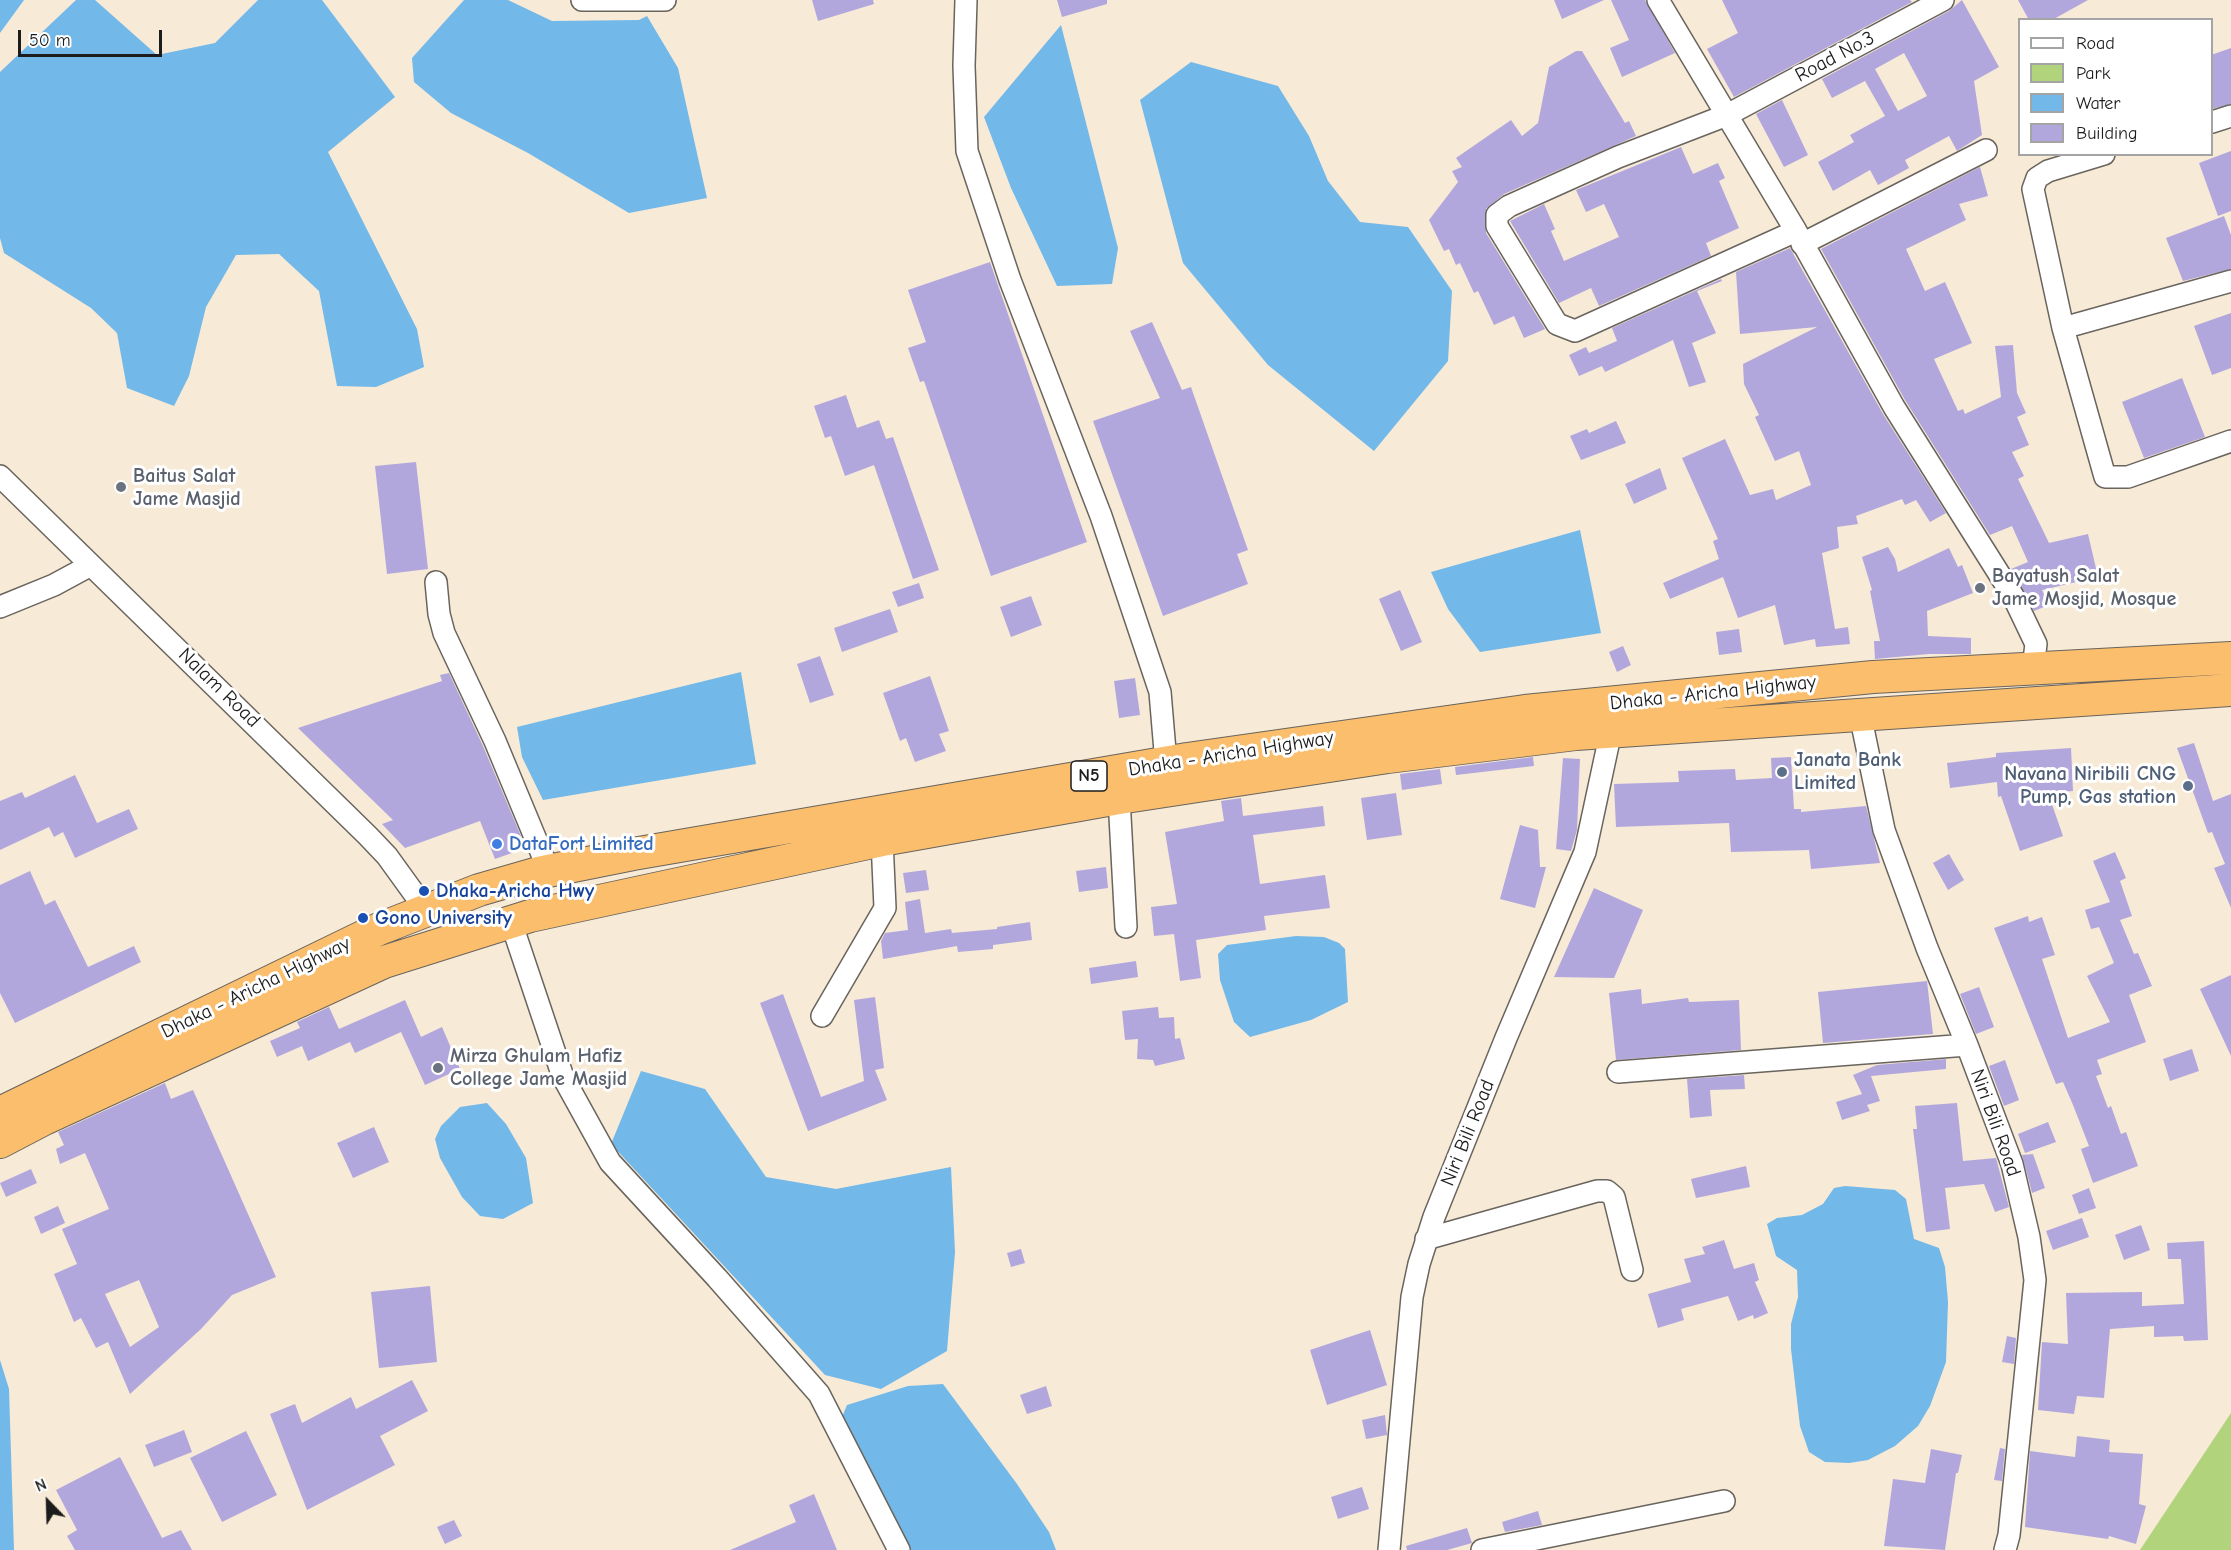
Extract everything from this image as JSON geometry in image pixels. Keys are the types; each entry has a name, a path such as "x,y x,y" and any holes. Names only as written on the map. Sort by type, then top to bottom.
{"highway":[{"name":"Dhaka - Aricha Highway","path":"0,1113 302,964 426,910 479,890 549,871 633,854 1166,763 1525,711 1873,677 2231,658"},
{"name":"N5","path":"0,1142 44,1119 384,962 511,922 882,840 1119,798 1388,757 1611,731 2231,690"}],"street":[{"path":"582,0 665,0"},
{"path":"966,0 964,66 967,151 1010,280 1101,516 1160,692 1166,763"},
{"path":"1658,0 1799,237 1894,407 2013,596 2036,644 2033,668"},
{"name":"Road No.3","path":"1799,237 1575,331 1557,324 1497,226 1497,215 1509,206 1618,157 1727,115 1943,0"},
{"path":"2213,122 2231,117"},
{"path":"1799,237 1986,150"},
{"path":"2097,156 2048,171 2037,178 2032,189 2063,328 2106,477 2128,477 2231,441"},
{"path":"2063,328 2231,280"},
{"name":"Nalam Road","path":"0,476 368,836 387,856 426,910"},
{"path":"0,606 54,585 91,565"},
{"path":"436,582 439,614 444,633 495,741 549,871"},
{"path":"1860,714 1884,830 1926,948 1967,1045"},
{"name":"Niri Bili Road","path":"1389,1550 1412,1297 1426,1239 1506,1038 1585,852 1611,731"},
{"path":"1119,798 1126,927"},
{"path":"822,1016 885,908 882,840"},
{"path":"511,922 563,1077 610,1162 717,1278 819,1395 899,1550"},
{"name":"Niri Bili Road","path":"1618,1072 1967,1045 2012,1164 2029,1237 2035,1280 2011,1523 2005,1550"},
{"path":"1426,1239 1597,1191 1607,1191 1614,1197 1632,1270"},
{"path":"1482,1550 1724,1501"}],"green space":[{"path":"2231,1413 2231,1550 2140,1550"}],"water":[{"path":"0,0 24,0 0,33"},
{"path":"76,0 95,0 157,55 215,43 258,0 322,0 395,97 328,152 417,329 424,367 376,387 337,386 319,291 279,254 236,255 206,307 189,376 174,406 127,388 117,333 91,308 4,253 0,238 0,72"},
{"path":"464,0 508,0 552,21 639,20 647,16 678,68 707,198 629,213 528,153 451,113 414,82 412,58"},
{"path":"1061,25 1118,248 1112,284 1057,286 1011,188 984,117"},
{"path":"1191,62 1278,86 1309,136 1328,181 1360,222 1408,227 1452,291 1448,361 1374,451 1268,365 1183,263 1140,100"},
{"path":"1580,530 1601,633 1480,652 1448,609 1431,572"},
{"path":"741,672 756,764 543,800 522,757 517,727"},
{"path":"1296,936 1324,937 1339,943 1345,949 1348,1002 1311,1020 1250,1037 1234,1022 1220,980 1218,954 1227,945"},
{"path":"641,1071 705,1089 766,1177 836,1189 951,1167 955,1252 947,1351 881,1389 825,1375 611,1144"},
{"path":"487,1103 506,1124 526,1158 533,1203 503,1219 480,1216 462,1197 440,1158 435,1139 441,1126 460,1107"},
{"path":"1845,1186 1895,1190 1906,1199 1914,1239 1939,1248 1945,1267 1948,1302 1946,1362 1930,1406 1918,1426 1895,1446 1868,1460 1849,1463 1825,1462 1809,1452 1800,1426 1791,1349 1791,1324 1798,1297 1797,1270 1776,1256 1767,1224 1777,1218 1802,1215 1823,1204 1834,1188"},
{"path":"0,1360 9,1389 14,1550 0,1550"},
{"path":"943,1384 1017,1484 1049,1532 1056,1550 905,1550 840,1422 847,1405 908,1386"}],"building":[{"path":"812,0 873,0 874,4 818,21"},
{"path":"1057,0 1107,0 1107,4 1062,17"},
{"path":"1554,0 1604,0 1562,19"},
{"path":"1611,0 1645,0 1675,53 1622,77 1610,48 1629,40"},
{"path":"1722,0 1910,0 1912,2 1734,97 1707,49 1738,33"},
{"path":"1962,0 1999,67 1974,81 1982,135 1957,151 1949,136 1905,160 1909,168 1878,185 1870,170 1833,191 1818,162 1854,142 1850,135 1885,116 1865,81 1832,98 1822,79 1949,11","holes":["1904,53 1927,96 1898,111 1875,69"]},
{"path":"2018,0 2088,0 2056,18 2028,18"},
{"path":"2231,48 2231,104 2213,108 2213,54"},
{"path":"1576,51 1582,51 1625,123 1629,121 1636,136 1504,194 1486,209 1486,233 1545,329 1524,338 1514,316 1494,325 1478,291 1474,293 1460,263 1456,265 1449,249 1444,251 1429,220 1458,182 1452,171 1462,167 1456,158 1511,120 1522,136 1538,123 1549,67"},
{"path":"1782,100 1808,155 1784,167 1756,114"},
{"path":"1681,147 1693,174 1718,163 1725,178 1719,181 1739,228 1706,243 1711,256 1599,306 1591,288 1559,303 1510,221 1544,204 1555,229 1551,231 1564,261 1619,237 1604,204 1586,212 1576,190"},
{"path":"2231,151 2231,211 2218,216 2199,163"},
{"path":"1980,167 1988,196 1959,204 1966,220 1906,249 1925,291 1945,282 1972,343 1934,359 1958,411 1963,409 1965,414 2001,397 1995,346 2013,345 2017,393 2026,413 2017,417 2029,445 2012,452 2024,476 2018,479 2049,543 2088,534 2098,577 2042,590 2049,605 2034,611 2011,569 2028,562 2012,526 1990,535 1905,400 1821,249"},
{"path":"2224,216 2231,235 2231,269 2183,281 2166,238"},
{"path":"1790,248 1883,414 1946,513 1930,522 1916,500 1905,505 1902,499 1856,516 1858,524 1837,527 1839,548 1822,553 1835,629 1848,627 1850,644 1816,647 1815,639 1784,645 1775,605 1738,618 1723,577 1670,599 1663,583 1719,559 1713,541 1718,539 1682,458 1725,439 1750,495 1773,489 1776,500 1811,485 1799,451 1775,461 1755,417 1759,415 1744,384 1743,364 1817,327 1740,334 1736,272"},
{"path":"990,262 1087,542 991,576 924,381 920,382 908,348 926,342 908,290"},
{"path":"1721,279 1722,281 1697,291 1716,333 1692,343 1706,382 1689,387 1673,340 1605,372 1602,366 1579,376 1569,355 1586,347 1589,353 1617,341 1612,328"},
{"path":"2231,313 2231,368 2212,375 2194,326"},
{"path":"1152,322 1182,390 1191,387 1248,550 1237,554 1248,584 1163,616 1093,421 1160,398 1130,331"},
{"path":"2182,378 2205,437 2144,458 2122,402"},
{"path":"846,395 857,428 879,420 886,439 893,437 939,570 913,579 874,465 845,476 831,436 825,438 814,406"},
{"path":"1616,421 1626,443 1581,460 1570,436 1587,429 1589,433"},
{"path":"416,462 428,569 387,574 375,466"},
{"path":"1660,468 1667,489 1634,504 1625,484"},
{"path":"1888,547 1895,559 1898,572 1949,548 1958,567 1962,565 1973,593 1927,611 1928,636 1971,638 1971,654 1929,654 1875,659 1874,641 1880,641 1870,591 1872,590 1862,557"},
{"path":"919,583 924,598 898,607 892,592"},
{"path":"1400,590 1422,642 1401,651 1379,599"},
{"path":"1031,596 1042,625 1011,637 1000,607"},
{"path":"890,609 898,632 842,652 834,628"},
{"path":"1739,629 1742,652 1719,655 1716,632"},
{"path":"1623,646 1631,665 1617,672 1609,652"},
{"path":"820,656 834,695 810,703 797,664"},
{"path":"449,673 526,848 495,859 480,821 405,848 382,824 393,820 298,728 442,681 440,675"},
{"path":"930,676 949,731 939,734 946,751 915,762 906,738 900,741 883,693"},
{"path":"1135,678 1140,715 1119,718 1114,681"},
{"path":"2194,743 2213,801 2231,794 2231,908 2214,868 2225,864 2212,832 2208,833 2177,748"},
{"path":"2071,748 2073,791 2048,793 2063,836 2020,851 2001,796 1998,797 1997,782 1950,788 1947,763 1996,757 1996,753"},
{"path":"1533,757 1534,766 1456,775 1455,767"},
{"path":"1791,757 1794,809 1801,809 1801,812 1866,806 1880,863 1811,869 1809,850 1731,852 1729,823 1616,827 1614,784 1679,782 1678,771 1735,769 1736,780 1772,778 1771,758"},
{"path":"1563,758 1580,759 1577,830 1571,851 1556,849"},
{"path":"1440,769 1442,784 1402,790 1400,774"},
{"path":"75,775 97,823 129,809 138,829 75,858 63,832 54,837 49,827 0,850 0,801 22,792 25,798"},
{"path":"1396,793 1402,835 1367,840 1361,798"},
{"path":"1241,798 1243,816 1323,806 1325,826 1253,835 1260,884 1325,875 1330,908 1264,916 1266,930 1196,940 1201,978 1180,981 1174,934 1154,936 1151,907 1177,904 1165,832 1224,821 1221,801"},
{"path":"1520,825 1538,830 1540,867 1546,867 1535,908 1500,899"},
{"path":"2115,852 2126,878 2120,881 2132,916 2120,920 2134,954 2138,953 2152,986 2129,995 2146,1042 2097,1060 2102,1074 2096,1076 2108,1108 2111,1106 2121,1134 2126,1132 2138,1166 2093,1183 2081,1149 2089,1146 2063,1082 2056,1084 1994,928 2028,916 2029,922 2042,917 2055,955 2042,959 2068,1038 2110,1022 2087,976 2114,963 2099,927 2091,929 2085,910 2110,902 2093,861"},
{"path":"1949,854 1964,880 1948,890 1933,863"},
{"path":"1106,867 1108,888 1079,892 1076,871"},
{"path":"926,870 929,890 906,893 903,873"},
{"path":"30,871 45,905 55,900 88,967 134,946 141,962 15,1023 0,993 0,885"},
{"path":"1594,888 1643,910 1614,978 1554,977"},
{"path":"920,899 925,933 951,929 952,933 997,929 997,927 1030,922 1032,940 993,945 993,949 958,952 957,946 883,959 881,941 885,933 908,930 905,902"},
{"path":"1136,961 1138,977 1091,984 1089,968"},
{"path":"2231,975 2231,1056 2200,989"},
{"path":"1927,981 1933,1034 1823,1043 1818,992"},
{"path":"1979,987 1994,1027 1976,1034 1960,994"},
{"path":"1641,989 1642,1004 1688,998 1689,1002 1739,1000 1741,1050 1616,1060 1609,993"},
{"path":"783,994 821,1097 864,1081 854,1000 875,997 884,1068 875,1070 887,1100 808,1131 760,1003"},
{"path":"405,1000 421,1037 442,1027 460,1069 425,1085 401,1032 355,1053 350,1042 308,1061 302,1046 277,1057 270,1041 300,1028 297,1022 329,1007 339,1029"},
{"path":"1158,1007 1159,1018 1174,1017 1175,1039 1180,1038 1185,1059 1155,1066 1153,1060 1137,1059 1138,1039 1125,1040 1122,1011"},
{"path":"2192,1049 2199,1071 2170,1081 2163,1059"},
{"path":"1946,1059 1946,1069 1871,1076 1880,1101 1867,1105 1870,1111 1842,1120 1836,1102 1862,1094 1853,1075 1877,1065"},
{"path":"2005,1060 2019,1100 2004,1106 1989,1066"},
{"path":"1744,1075 1745,1089 1710,1090 1712,1116 1690,1118 1687,1079"},
{"path":"165,1083 171,1099 193,1090 276,1277 232,1295 201,1329 130,1394 108,1342 96,1348 81,1318 74,1322 54,1274 77,1264 62,1229 109,1209 85,1153 60,1164 56,1149 64,1145 58,1132","holes":["139,1280 159,1327 130,1347 105,1294"]},
{"path":"1957,1103 1963,1161 1996,1158 2009,1207 1995,1212 1984,1184 1945,1188 1950,1229 1926,1232 1913,1129 1917,1129 1915,1106"},
{"path":"2048,1122 2056,1142 2025,1153 2018,1134"},
{"path":"374,1127 389,1162 353,1178 337,1143"},
{"path":"2033,1154 2045,1188 2032,1193 2022,1155"},
{"path":"1746,1166 1750,1187 1696,1198 1691,1179"},
{"path":"31,1169 37,1183 6,1197 0,1183"},
{"path":"2089,1188 2096,1208 2079,1214 2072,1195"},
{"path":"58,1206 65,1223 41,1234 34,1217"},
{"path":"2082,1218 2089,1237 2053,1250 2046,1231"},
{"path":"2141,1225 2150,1250 2124,1260 2115,1235"},
{"path":"1724,1240 1734,1269 1754,1263 1759,1280 1755,1282 1768,1313 1754,1319 1753,1315 1738,1321 1728,1296 1681,1309 1684,1320 1658,1328 1648,1294 1691,1282 1684,1259 1705,1254 1702,1247"},
{"path":"2204,1241 2208,1340 2184,1341 2183,1336 2154,1337 2154,1326 2110,1329 2104,1398 2077,1396 2074,1414 2038,1410 2042,1342 2068,1344 2066,1293 2142,1292 2142,1306 2184,1304 2181,1259 2168,1259 2167,1243"},
{"path":"1021,1249 1025,1263 1011,1267 1007,1253"},
{"path":"430,1286 437,1362 379,1368 371,1292"},
{"path":"1370,1330 1387,1385 1327,1405 1310,1350"},
{"path":"2007,1336 2016,1338 2014,1364 2002,1362"},
{"path":"412,1380 428,1411 380,1436 395,1465 307,1510 270,1414 295,1404 302,1423 351,1397 356,1409"},
{"path":"1046,1386 1052,1406 1027,1414 1020,1395"},
{"path":"1385,1415 1387,1435 1366,1439 1362,1420"},
{"path":"184,1430 192,1452 154,1467 145,1445"},
{"path":"246,1431 277,1495 222,1522 190,1458"},
{"path":"2077,1436 2110,1440 2109,1452 2143,1454 2139,1504 2146,1506 2136,1544 2109,1536 2108,1539 2025,1527 2030,1451 2075,1457"},
{"path":"2000,1448 2005,1449 2002,1481 1994,1480"},
{"path":"1931,1449 1962,1455 1958,1473 1956,1473 1945,1550 1884,1546 1893,1479 1925,1483"},
{"path":"120,1457 162,1538 181,1530 192,1550 75,1550 67,1536 77,1530 56,1490"},
{"path":"1362,1487 1369,1509 1338,1519 1331,1497"},
{"path":"814,1494 837,1550 730,1550 796,1522 789,1505"},
{"path":"1538,1511 1542,1525 1505,1532 1502,1522"},
{"path":"454,1520 462,1536 445,1544 437,1527"},
{"path":"1467,1528 1472,1543 1447,1550 1407,1550 1406,1546"}],"place":[{"name":"Baitus Salat Jame Masjid","path":"121,487"},
{"name":"Bayatush Salat Jame Mosjid, Mosque","path":"1980,588"},
{"name":"Janata Bank Limited","path":"1782,772"},
{"name":"Navana Niribili CNG Pump, Gas station","path":"2188,786"},
{"name":"DataFort Limited","path":"497,844"},
{"name":"Dhaka-Aricha Hwy","path":"424,891"},
{"name":"Gono University","path":"363,918"},
{"name":"Mirza Ghulam Hafiz College Jame Masjid","path":"438,1068"}]}
